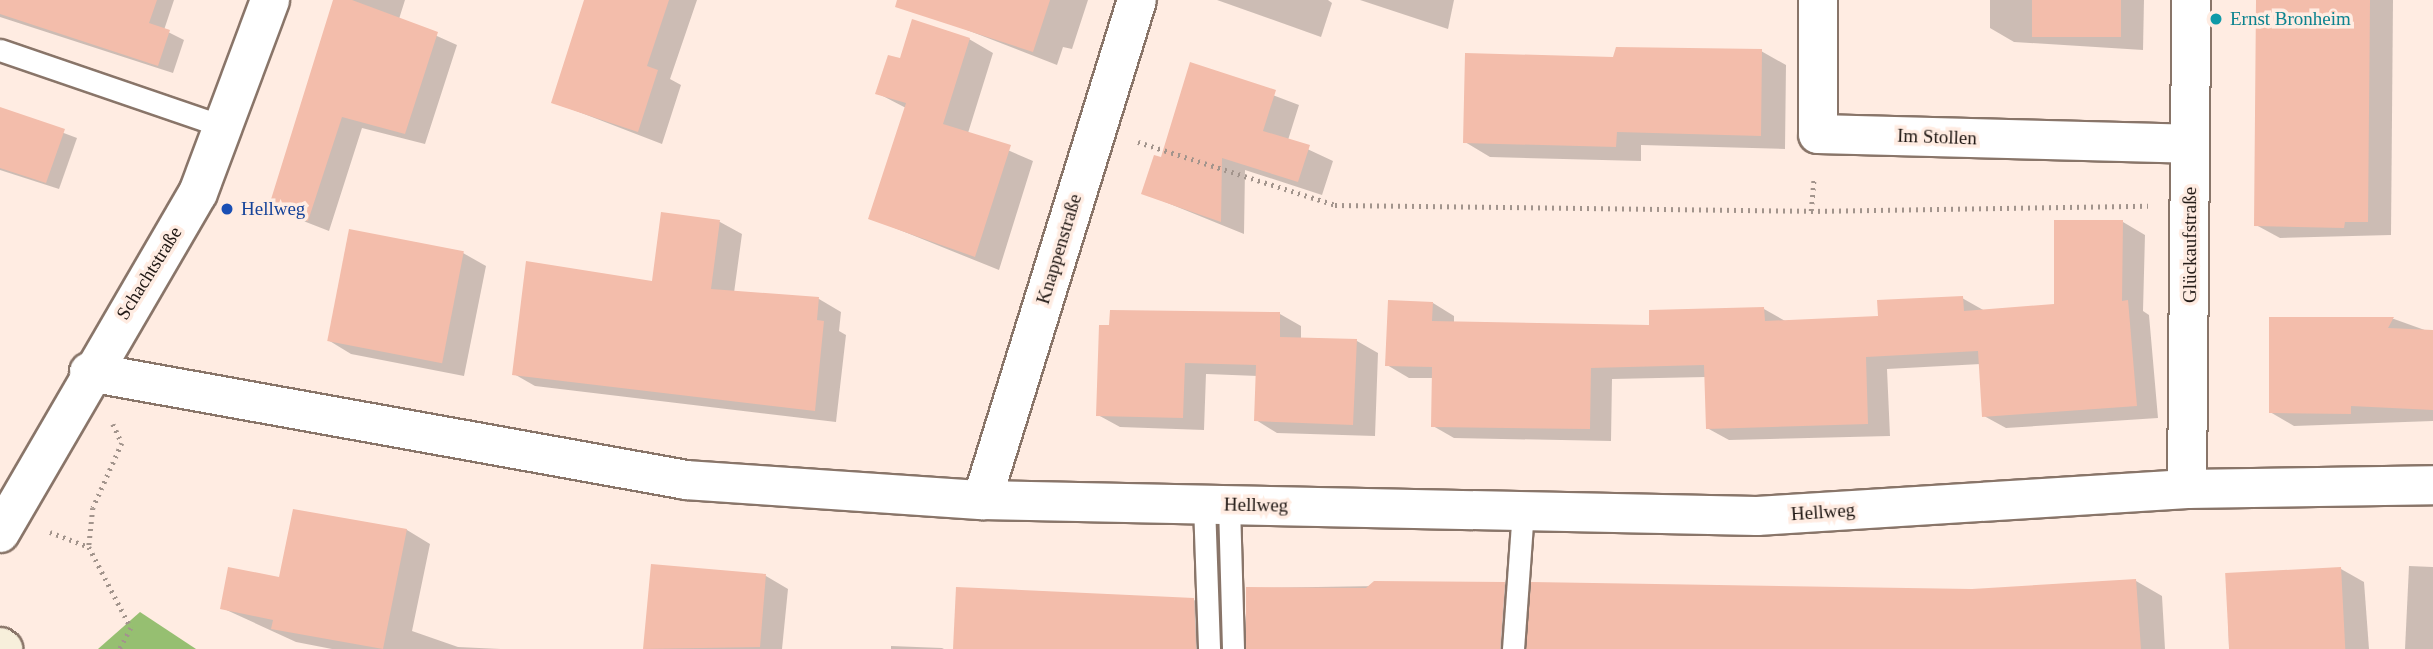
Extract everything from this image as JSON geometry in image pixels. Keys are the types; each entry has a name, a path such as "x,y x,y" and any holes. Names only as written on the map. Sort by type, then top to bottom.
{"street":[{"name":"Schachtstraße","path":"0,533 89,372 198,193 225,127 270,0"},
{"name":"Knappenstraße","path":"982,499 1137,0"},
{"name":"Im Stollen","path":"1818,0 1818,134 2189,144"},
{"name":"Glückaufstraße","path":"2187,489 2191,0"},
{"name":"Hellweg","path":"89,372 685,480 982,499 1757,516 2187,489 2433,485"}],"lane":[{"path":"0,50 225,127"},
{"path":"1209,649 1217,505"},
{"path":"1217,505 1233,649"},
{"path":"1513,649 1523,511"}],"path":[{"path":"1095,131 1335,205 1811,211 2191,205"},
{"path":"89,372 122,443 93,508 89,547 131,628 120,649"}],"green space":[{"path":"140,612 196,649 98,649"}],"building":[{"path":"0,0 157,0 149,23 170,30 158,66 0,14"},
{"path":"333,0 352,0 438,32 405,134 342,117 308,221 268,209"},
{"path":"584,0 669,0 647,66 658,70 638,132 551,103"},
{"path":"897,0 1050,0 1033,52 895,7"},
{"path":"2032,0 2121,0 2121,37 2032,37"},
{"path":"2256,0 2370,0 2368,222 2345,222 2344,228 2254,226"},
{"path":"912,19 970,38 943,124 1011,145 975,257 868,219 906,103 875,94 888,55 900,58"},
{"path":"1616,47 1762,49 1761,136 1617,132 1616,147 1463,143 1465,53 1613,57"},
{"path":"1190,62 1276,90 1263,131 1310,145 1298,182 1222,158 1221,222 1141,194 1154,155 1161,157"},
{"path":"0,107 65,129 46,183 0,168"},
{"path":"661,212 720,220 711,289 819,297 817,320 824,321 815,411 512,375 526,261 652,281"},
{"path":"2054,220 2123,220 2122,301 2128,300 2137,406 1982,417 1978,351 1866,357 1868,424 1706,429 1704,365 1591,368 1590,429 1431,427 1432,367 1385,366 1388,300 1433,302 1432,321 1649,325 1649,310 1764,307 1765,321 1878,316 1877,300 1963,296 1964,311 2054,304"},
{"path":"349,229 464,251 442,363 327,341"},
{"path":"1110,310 1280,312 1280,337 1357,339 1353,425 1254,421 1256,365 1185,363 1183,418 1096,416 1099,325 1109,325"},
{"path":"2269,317 2394,317 2388,328 2433,330 2433,410 2351,406 2351,414 2269,413"},
{"path":"293,509 407,529 383,649 271,629 273,620 220,609 228,567 279,577"},
{"path":"651,564 766,574 760,647 643,649"},
{"path":"2341,567 2345,649 2229,649 2225,573"},
{"path":"2136,579 2141,649 1526,649 1531,582 1972,589"},
{"path":"1374,581 1505,582 1500,649 1246,649 1246,587 1366,588"},
{"path":"956,587 1194,598 1196,649 953,649"}],"place":[{"name":"Ernst Bronheim","path":"2216,19"},
{"name":"Hellweg","path":"227,209"}]}
